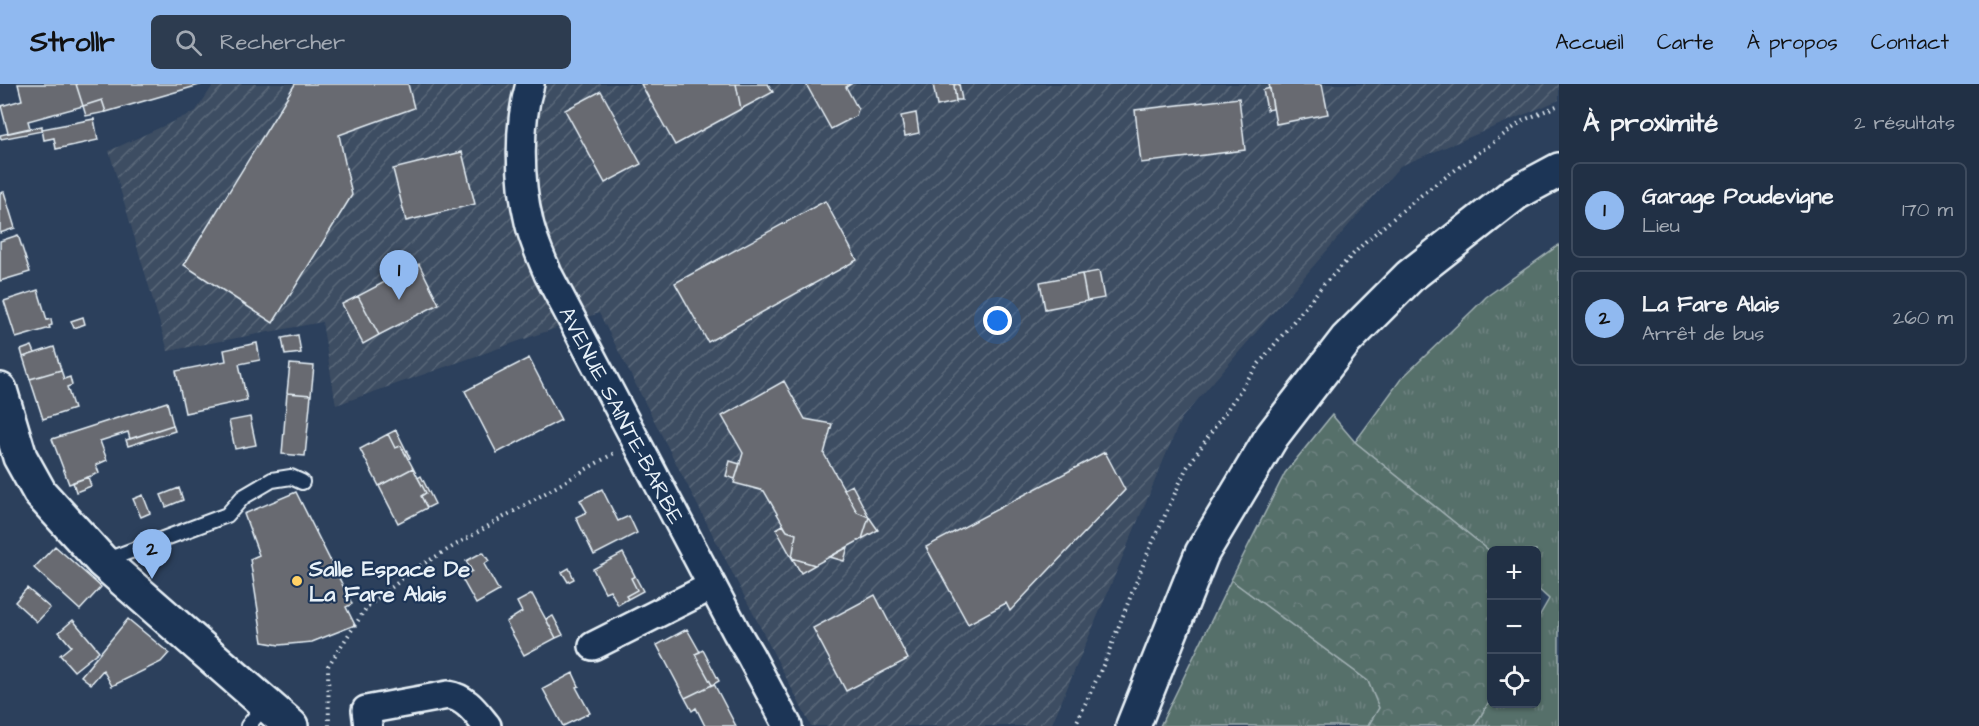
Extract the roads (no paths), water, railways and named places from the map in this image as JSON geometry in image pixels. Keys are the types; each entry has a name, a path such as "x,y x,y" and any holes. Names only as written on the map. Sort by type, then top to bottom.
{"main road":[{"path":"1133,726 1202,553 1272,436 1339,348 1410,276 1516,193 1559,170"},
{"path":"0,390 10,459 102,561 205,650 257,715 291,726"}],"street":[{"name":"AVENUE SAINTE-BARBE","path":"530,84 525,99 521,154 529,222 548,274 788,726"},
{"path":"593,646 712,586"},
{"path":"368,726 366,710 448,695 459,697 468,704 487,726"}],"lane":[{"path":"102,561 227,515 243,497 272,480 291,477 302,482"}],"place":[{"name":"Garage Poudevigne","path":"399,300"},
{"name":"La Fare Alais","path":"152,579"},
{"name":"Salle Espace De La Fare Alais","path":"297,581"}]}
